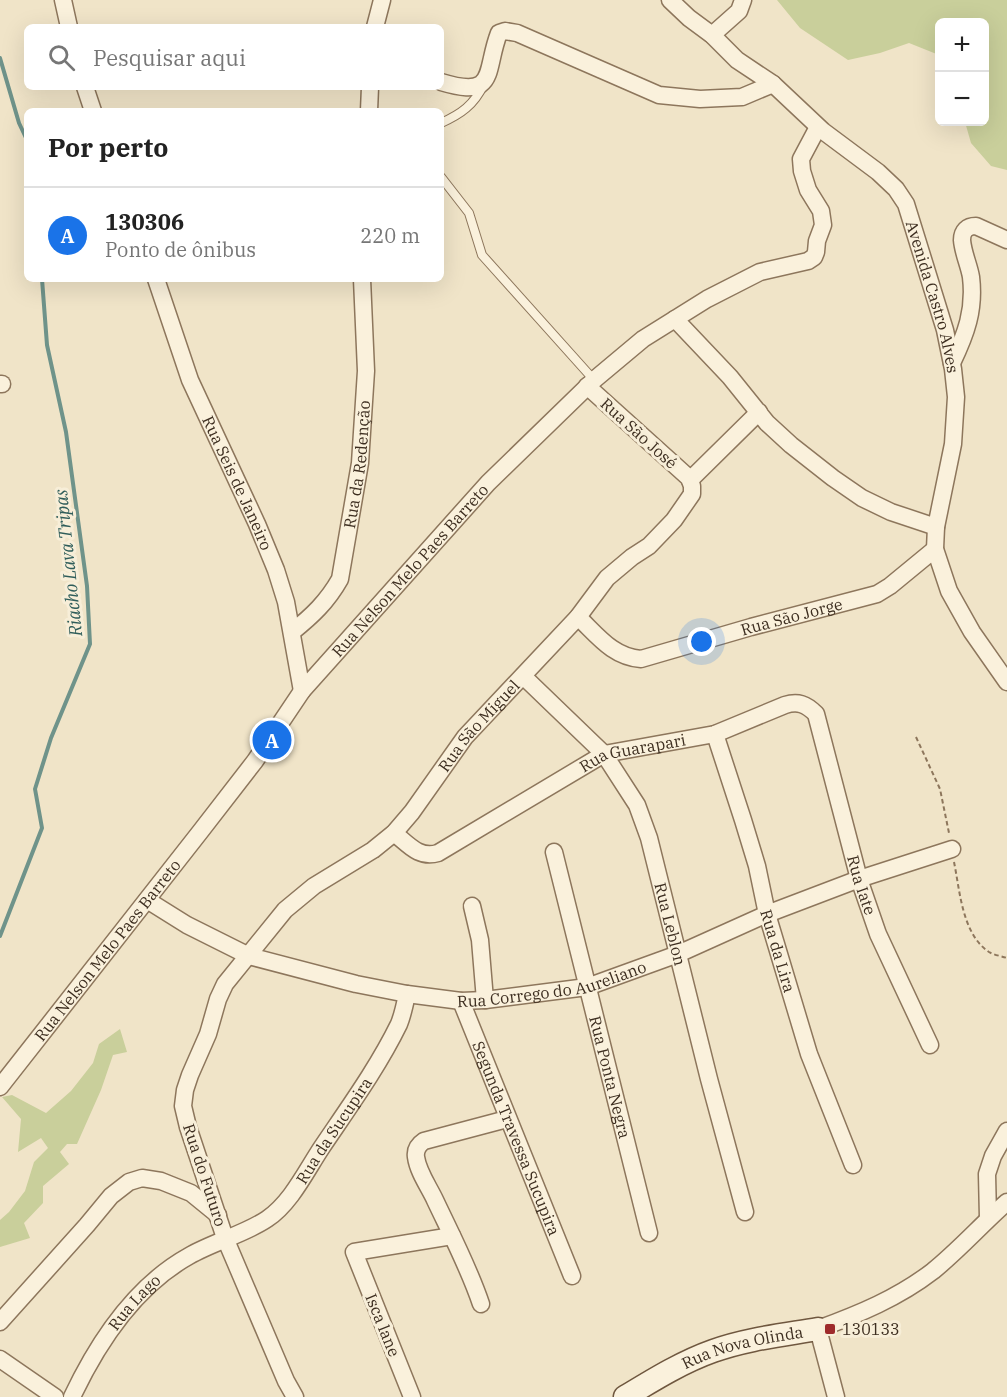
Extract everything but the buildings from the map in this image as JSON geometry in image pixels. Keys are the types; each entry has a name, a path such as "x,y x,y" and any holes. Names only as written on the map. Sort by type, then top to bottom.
{"street":[{"path":"63,0 68,24"},
{"path":"376,24 382,0"},
{"name":"Avenida Castro Alves","path":"670,0 712,35 737,60 773,84 818,127 878,172 896,189 906,204 945,330 956,397 953,444 936,527 935,549 949,591 972,632 1007,682"},
{"path":"712,35 739,10 743,0"},
{"path":"444,83 472,88 481,85 492,63 499,33 505,32 517,33 659,95 700,99 742,97 773,84"},
{"path":"86,90 92,108"},
{"path":"369,108 370,90"},
{"name":"Rua Nelson Melo Paes Barreto","path":"0,1087 255,761 302,691 488,483 591,383 643,339 707,299 760,272 808,261 813,257 823,225 821,211 808,190 801,159 818,127"},
{"path":"952,363 966,334 971,313 971,278 962,239 964,232 971,226 976,226 1007,240"},
{"name":"Rua Seis de Janeiro","path":"157,282 190,380 276,570 286,602 302,691"},
{"name":"Rua da Redenção","path":"292,632 319,610 340,579 360,463 366,371 362,282"},
{"path":"675,319 791,445 862,498 891,512 936,527"},
{"name":"Rua São José","path":"591,383 690,480"},
{"path":"690,480 759,412"},
{"name":"Rua São Miguel","path":"249,956 285,910 314,886 373,850 394,833 412,812 444,763 465,737 578,617 607,578 649,546 674,520 692,494 690,480"},
{"name":"Rua São Jorge","path":"578,617 615,652 628,658 641,660 751,627 878,594 935,549"},
{"name":"Rua Leblon","path":"524,676 604,754 637,805 649,838 720,1123 745,1212"},
{"name":"Rua Guarapari","path":"394,833 424,855 438,853 604,754 715,734 794,702 802,703 816,714"},
{"name":"Rua Iate","path":"816,714 859,879 878,934 930,1045"},
{"name":"Rua da Lira","path":"715,734 744,820 767,914 809,1054 854,1166"},
{"name":"Rua Corrego do Aureliano","path":"147,900 187,925 249,956 345,981 407,994 461,1001 485,1000 587,987 678,954 767,914 859,879 952,849"},
{"name":"Rua Ponta Negra","path":"554,852 649,1233"},
{"path":"472,906 480,940 485,1000"},
{"name":"Rua do Futuro","path":"249,956 225,984 218,999 208,1034 185,1090 183,1106 225,1239 285,1381 295,1397"},
{"name":"Rua da Sucupira","path":"225,1239 266,1219 291,1193 385,1049 400,1022 407,994"},
{"name":"Segunda Travessa Sucupira","path":"461,1001 572,1276"},
{"path":"481,1304 465,1262 417,1159 416,1151 419,1145 442,1135 507,1119"},
{"path":"988,1218 987,1174 993,1156 1007,1131"},
{"path":"0,1322 111,1196 129,1182 142,1178 160,1181 191,1193 218,1216"},
{"name":"Rua Nova Olinda","path":"625,1397 666,1373 713,1351 742,1343 818,1329 862,1313 904,1290 932,1271 1007,1202"},
{"name":"Isca lane","path":"412,1397 354,1252 452,1236"},
{"name":"Rua Lago","path":"72,1397 113,1325 137,1298 165,1272 187,1257 225,1239"},
{"path":"818,1329 836,1397"},
{"path":"0,1359 55,1397"}],"lane":[{"path":"444,122 457,116 473,104 486,79"},
{"path":"444,181 469,213 482,255 591,383"}],"green space":[{"path":"777,0 1007,0 1007,170 991,166 971,143 966,126 989,126 989,18 935,18 935,53 909,43 880,53 848,60 800,28"},
{"path":"120,1029 127,1052 113,1055 101,1090 77,1144 67,1144 60,1152 69,1164 43,1186 43,1203 24,1223 30,1238 0,1247 0,1220 25,1191 34,1162 48,1148 41,1138 18,1152 21,1119 2,1097 12,1095 46,1113 71,1091 93,1063 99,1044"}],"waterway":[{"name":"Riacho Lava Tripas","path":"0,58 24,134"},
{"name":"Riacho Lava Tripas","path":"0,936 42,828 35,789 51,738 90,644 87,586 66,432 47,345 42,282"}],"place":[{"name":"130306","path":"272,740"},
{"name":"130133","path":"830,1329"}]}
